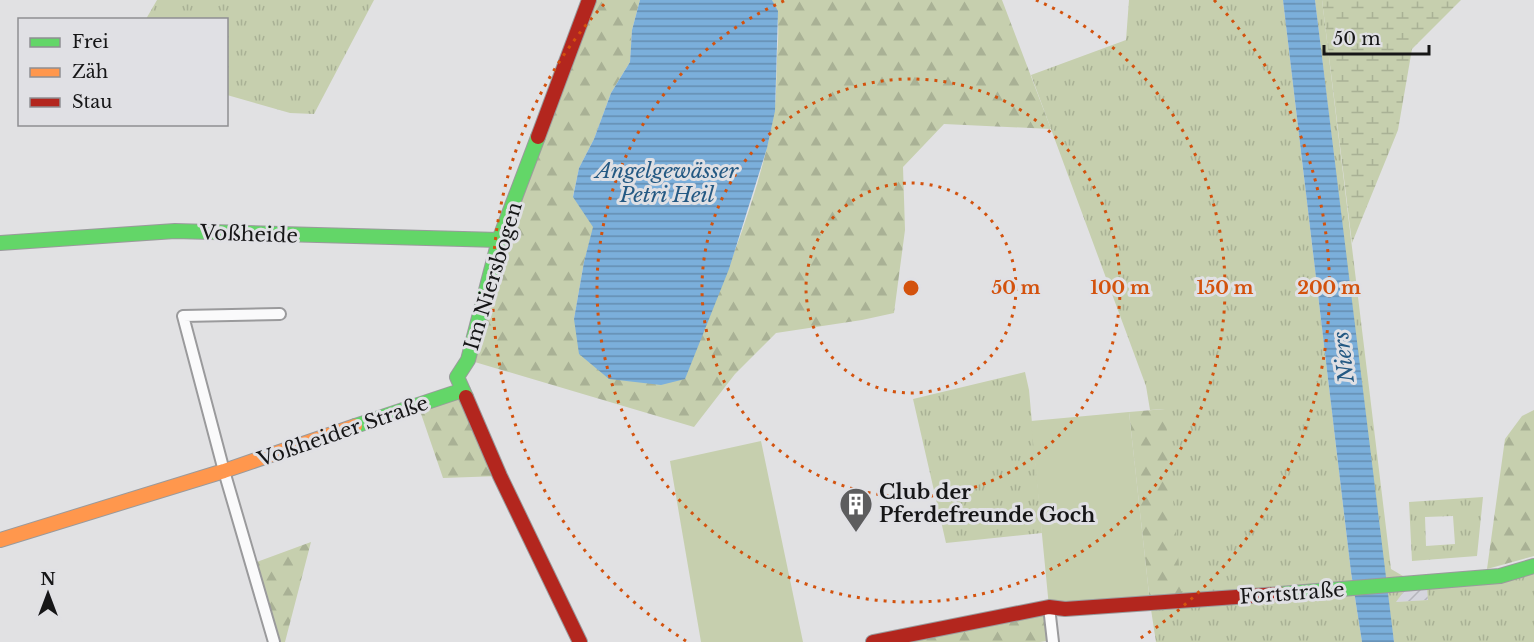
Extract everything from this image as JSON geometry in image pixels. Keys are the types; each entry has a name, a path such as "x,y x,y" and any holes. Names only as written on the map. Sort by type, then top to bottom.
{"street":[{"name":"Im Niersbogen","path":"580,642 500,476 457,376 468,360 499,240 589,0"},
{"name":"Voßheide","path":"0,243 175,231 499,240"},
{"path":"274,642 224,471 183,316 280,314"},
{"name":"Voßheider Straße","path":"0,540 224,471 463,390"},
{"name":"Fortstraße","path":"873,642 1049,607 1065,609 1389,586 1500,576 1534,566"},
{"path":"1049,607 1053,642"}],"shaded area":[{"path":"1427,589 1428,600 1395,602 1404,591"}],"green space":[{"path":"157,0 374,0 314,114 290,113 228,95 228,18 147,18"},
{"path":"589,0 640,0 632,30 630,62 611,93 594,139 579,168 573,196 594,227 584,262 574,319 685,378 748,215 767,147 775,106 778,36 777,14 772,0 1002,0 1051,129 944,124 903,167 905,230 894,313 776,333 735,374 694,427 468,360 499,240"},
{"path":"1129,0 1283,0 1351,572 1362,642 1156,642 1150,603 1165,409 1150,410 1146,386 1031,75 1126,40"},
{"path":"1315,0 1322,0 1391,569 1403,576 1398,579 1385,580"},
{"path":"1322,0 1461,0 1412,49 1398,130 1352,243"},
{"path":"1025,372 1029,390 1042,533 946,543 913,399"},
{"path":"463,390 500,476 443,478 418,405"},
{"path":"1165,409 1182,601 1150,603 1129,412"},
{"path":"1534,410 1534,556 1487,569 1505,439 1522,416"},
{"path":"1129,412 1150,603 1049,607 1031,421"},
{"path":"761,441 803,642 701,642 670,461"},
{"path":"1483,497 1477,556 1412,561 1409,502","holes":["1453,516 1455,544 1426,546 1425,517"]},
{"path":"311,542 285,642 274,642 251,564"},
{"path":"1534,571 1534,642 1394,642 1386,590 1404,591 1396,602 1428,600 1427,589"},
{"path":"1049,607 1053,640 1040,642 873,642"}],"water":[{"name":"Angelgewässer Petri Heil","path":"640,0 772,0 778,11 775,111 767,148 729,269 685,379 661,385 609,379 579,354 574,319 593,227 573,197 579,168 594,139 611,93 630,62 632,30"},
{"name":"Niers","path":"1283,0 1315,0 1394,642 1362,642 1351,572"}],"traffic: fast":[{"path":"466,397 457,377 468,360 499,240 538,137"},
{"path":"0,243 175,231 499,240"},
{"path":"355,426 463,390"},
{"path":"1280,594 1500,576 1534,566"}],"traffic: slow":[{"path":"0,540 224,471 355,426"}],"traffic: jam":[{"path":"538,137 589,0"},
{"path":"466,397 500,476 580,642"},
{"path":"873,642 1049,607 1065,609 1280,594"}],"place":[{"name":"Club der Pferdefreunde Goch","path":"856,533"}]}
